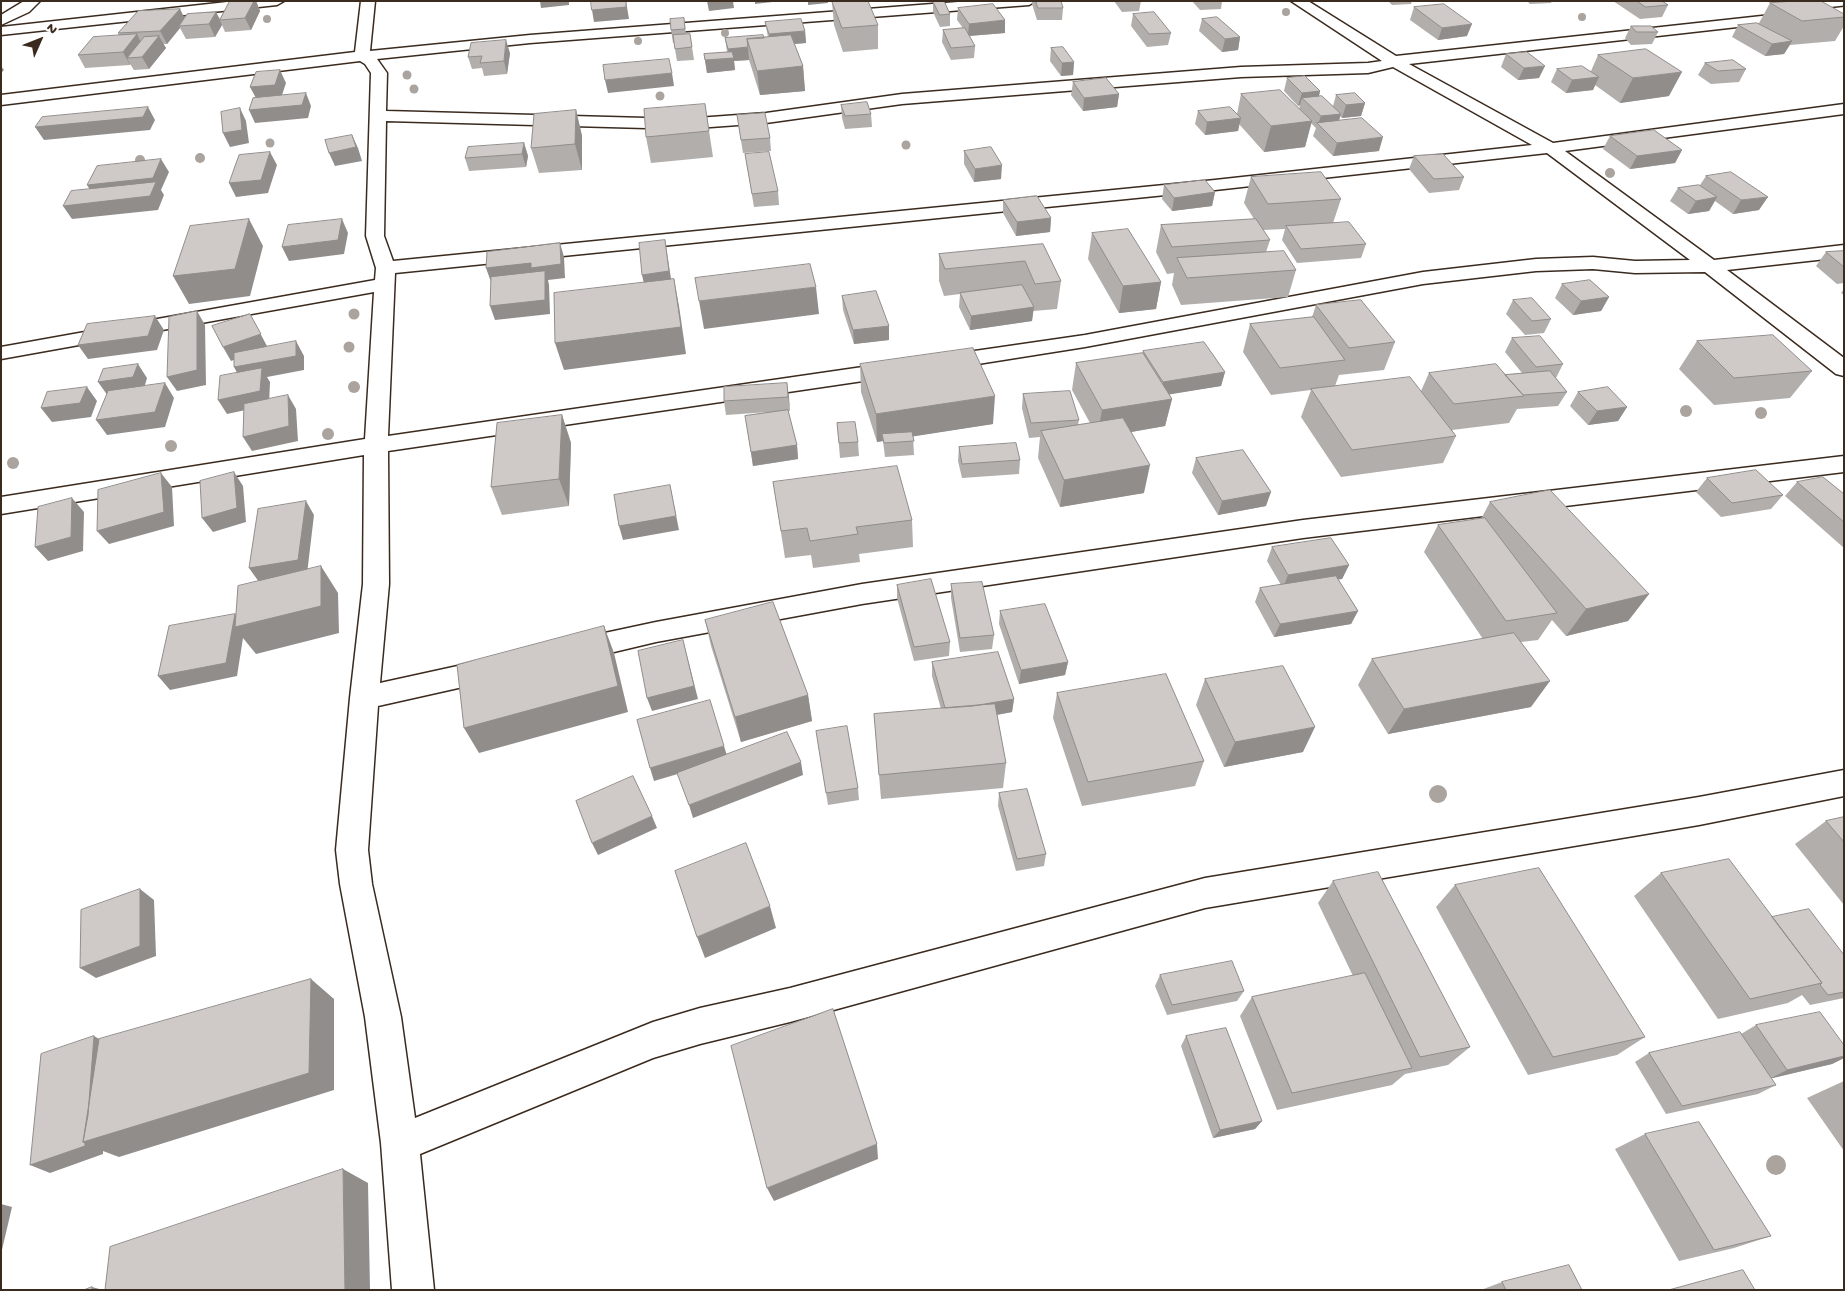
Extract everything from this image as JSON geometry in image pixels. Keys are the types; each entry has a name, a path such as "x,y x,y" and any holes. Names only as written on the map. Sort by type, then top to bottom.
{"street":[{"path":"1,21 24,9 33,1"},
{"path":"1,31 277,1"},
{"path":"362,56 368,1"},
{"path":"1,100 362,56 530,39 1029,1"},
{"path":"1298,1 1393,61 1550,148 1710,266 1844,369"},
{"path":"377,116 684,124 727,122 902,99 1241,72 1368,68 1384,66 1393,61 1844,11"},
{"path":"362,56 371,61 379,73 375,236 385,276 376,446 376,584 364,698 352,850 356,884 383,1018 400,1143 413,1290"},
{"path":"1,354 385,276 1550,148 1844,109"},
{"path":"1,506 376,446 1085,341 1241,314 1423,278 1536,265 1594,263 1635,268 1710,266 1844,251"},
{"path":"549,656 656,632 862,594 1303,529 1844,464"},
{"path":"364,698 520,663"},
{"path":"400,1143 653,1040 1205,893 1699,811 1844,783"}],"building":[{"path":"230,1 254,1 245,18 220,20"},
{"path":"591,1 626,1 626,7 592,10"},
{"path":"868,1 878,25 842,28 832,2"},
{"path":"933,1 944,1 950,14 940,15"},
{"path":"1036,1 1061,1 1063,8 1038,8"},
{"path":"1637,1 1662,1 1668,5 1646,7"},
{"path":"1821,1 1844,14 1844,17 1802,21 1770,3"},
{"path":"993,4 1005,20 969,24 958,8"},
{"path":"1444,4 1472,24 1442,28 1414,7"},
{"path":"180,9 160,31 118,33 138,11"},
{"path":"216,12 209,24 179,26 187,14"},
{"path":"1154,12 1171,33 1149,34 1133,14"},
{"path":"1217,17 1240,37 1225,39 1202,19"},
{"path":"684,18 685,29 671,30 670,19"},
{"path":"801,19 805,31 769,34 765,22"},
{"path":"1757,23 1792,41 1772,44 1738,25"},
{"path":"1631,26 1651,26 1658,32 1637,32"},
{"path":"965,28 975,46 951,48 943,30"},
{"path":"137,34 123,52 78,55 93,37"},
{"path":"690,34 692,47 675,49 673,35"},
{"path":"763,35 764,38 747,39 748,47 728,49 725,38"},
{"path":"791,35 803,66 757,71 747,39"},
{"path":"159,36 142,57 127,58 144,37"},
{"path":"506,40 504,61 480,63 482,56 468,57 471,43"},
{"path":"1063,47 1074,62 1062,63 1051,48"},
{"path":"1646,49 1682,72 1633,78 1598,55"},
{"path":"732,52 734,58 705,60 704,54"},
{"path":"1527,52 1545,66 1524,68 1506,54"},
{"path":"669,59 672,73 605,80 603,65"},
{"path":"1733,60 1746,69 1718,71 1705,63"},
{"path":"1582,66 1599,77 1572,80 1557,69"},
{"path":"280,70 275,85 250,87 256,72"},
{"path":"1305,76 1320,91 1302,93 1287,78"},
{"path":"1106,78 1119,94 1084,98 1073,82"},
{"path":"1280,90 1312,121 1271,126 1241,94"},
{"path":"306,93 302,105 249,110 253,98"},
{"path":"1355,93 1365,103 1346,105 1336,95"},
{"path":"1322,96 1341,114 1321,116 1302,98"},
{"path":"867,102 871,114 845,116 841,105"},
{"path":"705,104 709,131 646,137 644,109"},
{"path":"148,107 143,117 35,127 42,117"},
{"path":"1230,107 1241,118 1207,122 1198,111"},
{"path":"240,108 242,130 223,133 221,112"},
{"path":"576,110 575,144 531,148 534,114"},
{"path":"765,113 770,138 741,140 737,115"},
{"path":"1362,118 1383,137 1337,143 1317,123"},
{"path":"1654,130 1682,150 1637,156 1610,136"},
{"path":"352,135 356,147 329,153 325,140"},
{"path":"524,143 522,154 465,158 468,147"},
{"path":"991,147 1002,165 975,169 964,151"},
{"path":"270,152 261,180 229,183 239,155"},
{"path":"769,152 778,191 752,194 745,154"},
{"path":"1443,154 1464,177 1434,179 1414,156"},
{"path":"161,159 153,178 87,185 97,166"},
{"path":"1321,172 1341,199 1268,204 1251,177"},
{"path":"1731,172 1768,197 1741,200 1706,176"},
{"path":"1205,180 1215,192 1174,198 1164,185"},
{"path":"156,182 150,196 63,206 71,191"},
{"path":"1699,185 1717,197 1696,201 1678,188"},
{"path":"1037,196 1051,218 1017,222 1003,200"},
{"path":"249,219 235,269 173,276 190,226"},
{"path":"342,219 338,240 282,247 288,225"},
{"path":"1256,219 1270,240 1172,247 1161,225"},
{"path":"1349,222 1366,244 1301,249 1286,226"},
{"path":"1128,229 1161,282 1123,286 1092,233"},
{"path":"665,240 669,271 642,275 639,243"},
{"path":"560,243 561,264 531,268 531,263 486,268 487,252"},
{"path":"1043,244 1061,281 1035,284 1025,261 945,269 939,254"},
{"path":"1284,251 1296,270 1187,278 1177,258"},
{"path":"1844,251 1844,267 1826,252"},
{"path":"810,264 816,287 699,301 695,278"},
{"path":"545,271 545,300 490,306 491,277"},
{"path":"674,279 681,327 555,343 554,293"},
{"path":"1590,280 1609,297 1581,301 1562,284"},
{"path":"1022,285 1034,307 971,316 960,293"},
{"path":"876,291 889,326 853,330 842,296"},
{"path":"1532,298 1551,319 1532,321 1513,300"},
{"path":"1361,300 1395,342 1349,348 1316,305"},
{"path":"197,311 197,370 167,377 169,317"},
{"path":"250,314 261,334 223,347 212,326"},
{"path":"155,316 148,336 78,345 87,324"},
{"path":"1314,317 1345,360 1280,368 1250,324"},
{"path":"1773,335 1812,371 1734,378 1697,341"},
{"path":"1540,336 1563,364 1536,367 1512,338"},
{"path":"296,341 296,356 234,367 234,353"},
{"path":"1204,342 1225,372 1163,382 1143,351"},
{"path":"973,348 995,396 876,414 860,364"},
{"path":"1143,353 1172,399 1102,410 1076,363"},
{"path":"138,364 133,377 98,382 103,369"},
{"path":"1496,364 1524,396 1454,404 1429,373"},
{"path":"262,368 260,391 218,400 220,376"},
{"path":"1550,371 1567,392 1523,395 1505,375"},
{"path":"1410,377 1456,436 1352,450 1311,389"},
{"path":"165,383 155,412 96,420 108,391"},
{"path":"787,383 788,397 724,401 724,387"},
{"path":"87,387 80,403 41,408 47,392"},
{"path":"1608,387 1627,407 1597,411 1578,392"},
{"path":"1070,391 1079,420 1031,423 1023,394"},
{"path":"288,395 289,426 243,437 244,404"},
{"path":"788,410 797,445 751,452 745,416"},
{"path":"562,415 559,479 491,487 497,423"},
{"path":"1123,418 1150,465 1064,480 1041,431"},
{"path":"855,422 858,442 839,443 837,423"},
{"path":"912,432 914,441 884,443 882,434"},
{"path":"1016,443 1020,460 962,464 959,447"},
{"path":"1243,450 1271,492 1222,501 1196,458"},
{"path":"897,466 912,520 856,527 858,534 810,541 807,528 781,531 773,482"},
{"path":"1756,470 1783,495 1732,503 1707,478"},
{"path":"234,472 237,508 202,518 200,481"},
{"path":"161,473 164,512 97,531 98,490"},
{"path":"1823,477 1844,494 1844,522 1797,482"},
{"path":"670,485 676,516 619,526 614,495"},
{"path":"1550,490 1649,594 1586,609 1490,502"},
{"path":"72,498 71,537 35,547 38,507"},
{"path":"306,501 298,560 249,568 258,509"},
{"path":"1485,518 1557,613 1506,621 1438,525"},
{"path":"1331,538 1349,565 1288,575 1272,547"},
{"path":"321,566 321,606 235,627 238,586"},
{"path":"1336,576 1358,611 1280,624 1260,588"},
{"path":"931,579 950,642 914,647 897,585"},
{"path":"982,582 994,635 960,638 951,584"},
{"path":"773,602 808,695 735,717 705,620"},
{"path":"1045,604 1068,662 1021,670 1000,611"},
{"path":"235,614 226,663 158,676 169,626"},
{"path":"604,626 618,686 464,728 457,665"},
{"path":"1514,633 1550,681 1404,709 1372,659"},
{"path":"683,640 694,686 647,698 638,651"},
{"path":"998,652 1014,699 973,706 945,708 932,662"},
{"path":"1283,666 1315,727 1235,742 1205,679"},
{"path":"1166,674 1204,761 1088,782 1057,693"},
{"path":"710,700 724,746 650,768 637,720"},
{"path":"995,704 1006,763 879,775 874,714"},
{"path":"847,726 858,788 826,793 816,731"},
{"path":"787,732 801,762 689,805 677,773"},
{"path":"633,776 652,816 592,843 576,801"},
{"path":"1027,789 1046,854 1017,859 999,793"},
{"path":"1844,817 1844,842 1826,821"},
{"path":"746,843 770,906 697,937 675,871"},
{"path":"1729,859 1822,983 1750,999 1661,873"},
{"path":"1539,868 1645,1037 1553,1057 1455,885"},
{"path":"1378,872 1470,1047 1420,1057 1333,881"},
{"path":"140,889 140,946 80,968 81,910"},
{"path":"1809,909 1844,955 1844,992 1828,995 1820,985 1822,983 1772,917"},
{"path":"1232,961 1244,991 1172,1005 1160,975"},
{"path":"1365,973 1412,1068 1292,1093 1252,997"},
{"path":"311,979 309,1073 83,1142 99,1039"},
{"path":"833,1009 877,1144 767,1188 731,1046"},
{"path":"1820,1012 1844,1045 1844,1056 1787,1070 1756,1025"},
{"path":"1226,1028 1262,1121 1220,1130 1186,1036"},
{"path":"1740,1032 1776,1085 1682,1106 1649,1053"},
{"path":"94,1036 88,1115 83,1142 85,1146 30,1165 41,1054"},
{"path":"1699,1122 1771,1236 1714,1250 1645,1134"},
{"path":"343,1169 345,1290 105,1290 110,1247"},
{"path":"1569,1265 1582,1290 1506,1290 1502,1282"},
{"path":"1743,1270 1755,1290 1669,1290"}]}
